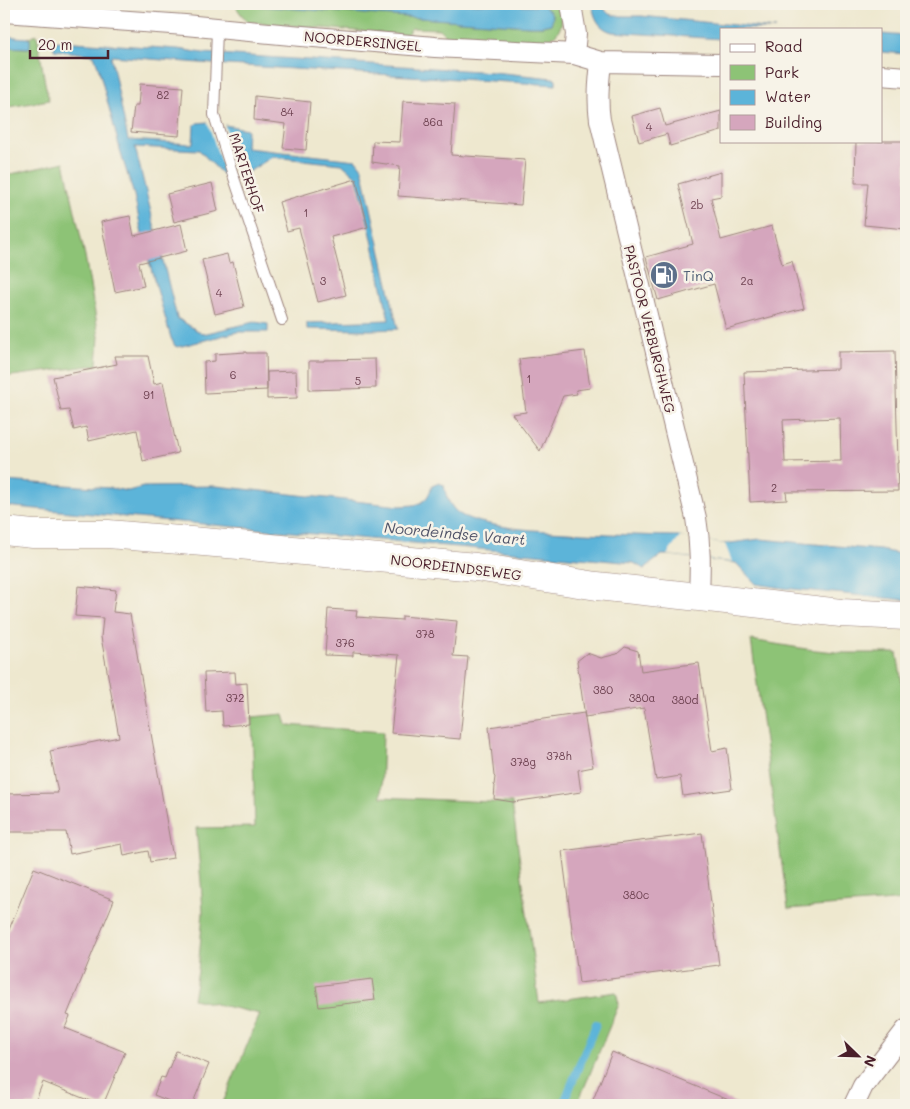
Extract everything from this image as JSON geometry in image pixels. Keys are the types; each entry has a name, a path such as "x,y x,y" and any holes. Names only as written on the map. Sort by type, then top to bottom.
{"street":[{"path":"571,4 576,34 574,54"},
{"name":"NOORDERSINGEL","path":"4,12 185,25 217,39 574,54 601,62 720,64"},
{"name":"PASTOOR VERBURGHWEG","path":"601,62 598,86 600,120 700,549 700,598"},
{"path":"882,75 906,77"},
{"name":"NOORDEINDSEWEG","path":"4,531 33,534 108,534 466,566 597,586 700,598 841,612 906,616"},
{"path":"854,1105 863,1086 906,1030"}],"lane":[{"name":"MARTERHOF","path":"217,39 214,114 282,320"}],"green space":[{"path":"234,4 542,26 551,24 553,18 540,4 562,4 562,18 557,34 539,43 448,38 439,29 412,28 406,35 248,22"},
{"path":"36,34 49,100 4,108 4,47 29,48 30,39 27,38"},
{"path":"64,162 85,256 99,336 97,365 4,377 4,163 7,175"},
{"path":"751,640 845,653 897,653 906,707 906,900 788,909"},
{"path":"284,714 287,725 383,732 381,797 512,803 539,1003 616,992 619,1004 577,1105 222,1105 260,1014 193,999 198,971 203,912 196,828 255,827 252,717"}],"water":[{"path":"240,4 508,4 536,6 536,4 540,4 549,11 553,18 551,24 529,26"},
{"path":"592,4 601,4 609,14 617,16 641,16 766,28 720,28 720,39 612,32 600,25"},
{"path":"882,34 906,36 906,54 882,52"},
{"path":"4,36 30,39 30,47 4,47"},
{"path":"54,42 178,49 203,53 493,72 553,78 556,79 556,85 111,57 128,140 191,144 193,143 194,126 197,123 208,122 247,129 246,148 356,160 362,168 398,329 307,329 307,323 389,320 357,177 342,164 272,157 242,176 226,178 199,150 135,147 177,318 203,334 254,322 268,324 268,332 237,332 178,347 175,346 171,338 144,244 134,195 94,55 54,50"},
{"name":"Noordeindse Vaart","path":"4,481 110,488 128,491 143,487 216,486 400,506 421,503 427,497 432,486 439,483 444,485 450,503 459,513 476,521 510,528 583,533 679,536 723,544 760,539 880,550 906,555 906,600 756,584 736,563 669,555 662,555 644,569 634,563 4,506"}],"pier":[{"path":"207,120 224,123 242,178 226,178"},
{"path":"680,537 725,544 732,562 667,555"}],"building":[{"path":"140,84 183,87 179,136 131,132 134,106 138,106"},
{"path":"255,96 310,102 306,150 283,148 286,124 254,120"},
{"path":"403,101 455,104 451,155 525,160 521,205 398,196 400,166 372,162 373,141 400,142"},
{"path":"660,108 665,126 720,111 720,131 670,146 667,134 639,142 632,116"},
{"path":"906,141 906,229 864,225 868,183 855,183 856,142"},
{"path":"721,172 721,196 711,198 721,240 772,226 782,264 792,261 804,308 726,329 714,284 658,300 646,257 693,244 678,184"},
{"path":"356,179 368,227 331,237 346,295 318,302 299,228 287,231 279,202"},
{"path":"212,183 218,211 174,222 167,194"},
{"path":"130,216 134,236 181,224 187,251 139,263 144,286 115,292 101,222"},
{"path":"227,254 229,263 233,262 244,307 215,314 202,260"},
{"path":"585,351 590,388 576,390 577,394 563,396 540,451 512,414 526,412 519,359"},
{"path":"895,351 898,491 786,492 787,500 750,502 744,372 838,369 838,352","holes":["840,418 841,461 785,462 783,420"]},
{"path":"266,353 267,390 205,393 204,362 215,361 215,354"},
{"path":"115,356 148,356 154,384 163,382 178,453 143,461 137,430 89,441 86,427 74,430 69,410 61,411 53,377 117,364"},
{"path":"375,359 376,388 309,390 309,361"},
{"path":"296,371 297,398 267,399 267,372"},
{"path":"78,586 116,590 113,612 130,614 173,858 150,862 148,851 124,856 122,844 70,854 66,832 4,832 4,794 58,793 50,751 119,737 101,637 103,618 75,616"},
{"path":"328,609 357,611 356,617 402,620 402,616 457,621 453,656 468,657 460,739 391,733 399,655 353,652 353,656 325,655"},
{"path":"625,647 638,651 641,671 699,663 712,751 727,748 732,789 683,796 680,776 656,780 644,708 585,717 577,661 587,653 601,658 617,654"},
{"path":"235,672 236,684 247,683 249,724 223,726 222,711 206,712 204,673"},
{"path":"584,713 593,767 578,770 581,792 513,802 494,799 495,777 489,727"},
{"path":"702,833 719,965 579,983 562,851"},
{"path":"34,868 114,900 67,1015 70,1016 65,1028 125,1052 103,1105 43,1082 34,1105 4,1105 4,942"},
{"path":"372,979 375,1000 319,1007 316,986"},
{"path":"176,1051 209,1064 192,1105 179,1105 154,1095 161,1077 165,1078"},
{"path":"612,1052 741,1105 591,1105"}],"waterway":[{"path":"563,1105 596,1024"}],"place":[{"name":"TinQ","path":"664,275"}]}
